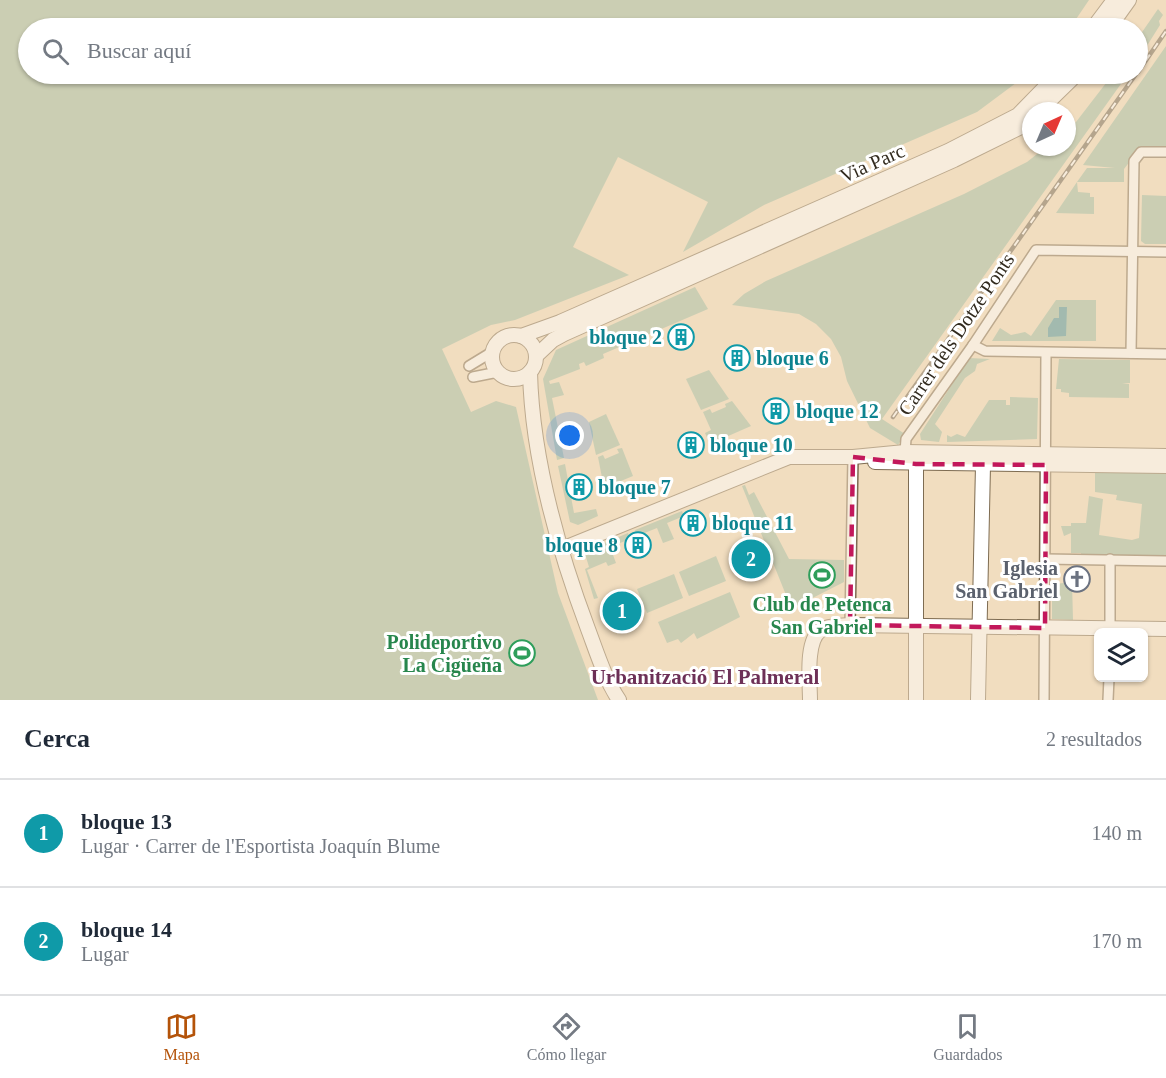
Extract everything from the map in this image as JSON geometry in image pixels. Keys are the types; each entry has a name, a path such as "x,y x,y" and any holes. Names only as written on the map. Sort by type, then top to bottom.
{"street":[{"path":"1100,18 1114,0"},
{"path":"1117,18 1129,0"},
{"name":"Via Parc","path":"691,271 948,151 1018,115 1048,84"},
{"path":"1048,102 1067,84"},
{"name":"Via Parc","path":"691,271 954,160 1022,126"},
{"path":"1131,353 1134,161 1142,152 1166,152"},
{"name":"Carrer dels Dotze Ponts","path":"904,452 906,439 973,345 1036,250 1132,251"},
{"path":"1132,251 1166,252"},
{"path":"469,366 492,352 500,340 513,335 521,336 550,326 691,271"},
{"path":"619,700 594,646 562,549 544,480 530,397 530,372 536,356 553,340 691,271"},
{"path":"521,336 531,344 536,356"},
{"path":"973,345 984,351 1166,354"},
{"path":"492,352 492,359 504,375 530,397"},
{"path":"1044,700 1046,353"},
{"path":"473,376 504,375 521,378 530,372"},
{"path":"904,452 916,464 916,700"},
{"path":"562,549 789,457 853,458 904,452 1028,454 1046,460 1166,466"},
{"path":"983,462 1024,458 1028,454"},
{"path":"853,458 867,462 916,464 1166,456"},
{"path":"850,625 853,458"},
{"path":"978,700 983,462"},
{"path":"1045,559 1166,561"},
{"path":"1110,559 1110,628"},
{"path":"810,700 812,642 819,632 827,628 850,625 1094,630"},
{"path":"1148,629 1166,629"},
{"path":"1108,700 1109,682"}],"highlighted area":[{"path":"853,457 916,464 1046,465 1045,628 850,625"}],"green space":[{"path":"0,0 1089,0 1077,18 18,18 18,84 1015,84 977,112 764,205 683,252 708,202 618,157 573,247 629,275 515,320 491,325 442,349 471,412 496,401 516,407 558,593 598,700 0,700"},
{"path":"1158,9 1163,15 1159,21 1160,25 1148,44 1148,24"},
{"path":"1166,46 1166,147 1141,147 1124,169 1124,182 1077,182 1087,168 1115,168 1083,165 1139,84 1148,84 1148,72"},
{"path":"1105,84 1121,84 1076,147 1076,122"},
{"path":"1035,156 1070,156 882,419 905,434 898,445 870,428 847,381 841,357 831,339 816,324 799,314 732,305 744,294 766,281 964,194"},
{"path":"1077,182 1078,192 1090,193 1090,197 1094,197 1094,214 1056,213"},
{"path":"1142,195 1166,196 1166,244 1145,244 1141,241"},
{"path":"695,287 708,309 603,354 604,358 586,366 584,362 579,364 580,369 549,381 550,384 559,382 564,395 552,398 564,458 557,460 543,379 556,350"},
{"path":"1056,300 1096,300 1096,341 992,341 1000,328 1011,335 1025,332 1031,336"},
{"path":"969,358 990,359 977,364 975,371 965,378 935,424 942,432 939,442 921,440 920,434"},
{"path":"1059,359 1130,360 1130,383 1122,383 1129,384 1129,398 1069,397 1069,393 1056,389"},
{"path":"709,370 729,399 701,410 686,379"},
{"path":"1010,397 1038,398 1037,439 947,442 947,435 951,437 957,434 965,437 989,400 1006,400 1006,405 1010,405"},
{"path":"732,401 751,426 710,444 705,433 711,430 703,412 710,409 712,413 726,407 725,404"},
{"path":"606,414 620,445 596,455 589,422"},
{"path":"622,448 633,476 604,488 598,457 603,455 605,459 619,453 617,449"},
{"path":"565,464 574,513 596,509 598,516 578,525 570,522 558,466"},
{"path":"1095,469 1166,470 1166,559 1081,557 1081,553 1071,553 1071,533 1064,536 1061,526 1086,523 1089,496 1103,499 1099,535 1132,540 1139,538 1142,504 1116,500 1117,495 1095,492"},
{"path":"745,485 749,495 754,492 789,559 844,560 844,582 787,611 781,597 786,595 742,486"},
{"path":"682,511 684,516 667,523 674,539 663,543 657,528 637,536 635,530"},
{"path":"628,533 630,539 610,547 616,563 608,566 606,562 587,570 598,598 594,599 585,569 589,567 586,557 581,559 581,553"},
{"path":"716,556 726,581 689,596 679,572"},
{"path":"674,574 683,598 647,613 637,589"},
{"path":"1072,582 1073,620 1052,619 1052,588 1055,588 1055,584"},
{"path":"730,592 740,617 697,639 694,633 681,643 678,639 667,643 658,622"}],"water":[{"path":"1059,307 1067,307 1066,336 1048,337 1048,328 1054,318 1059,318"}],"railway":[{"path":"1148,57 1166,31"},
{"path":"893,417 1129,84"}],"place":[{"name":"bloque 2","path":"681,337"},
{"name":"bloque 6","path":"737,358"},
{"name":"bloque 12","path":"776,411"},
{"name":"bloque 10","path":"691,445"},
{"name":"bloque 7","path":"579,487"},
{"name":"bloque 11","path":"693,523"},
{"name":"bloque 8","path":"638,545"},
{"name":"bloque 14","path":"751,559"},
{"name":"Club de Petenca San Gabriel","path":"822,575"},
{"name":"Iglesia San Gabriel","path":"1077,579"},
{"name":"bloque 13","path":"622,611"},
{"name":"Polideportivo La Cigüeña","path":"522,653"}],"district":[{"name":"Urbanització El Palmeral","path":"705,677"}]}
